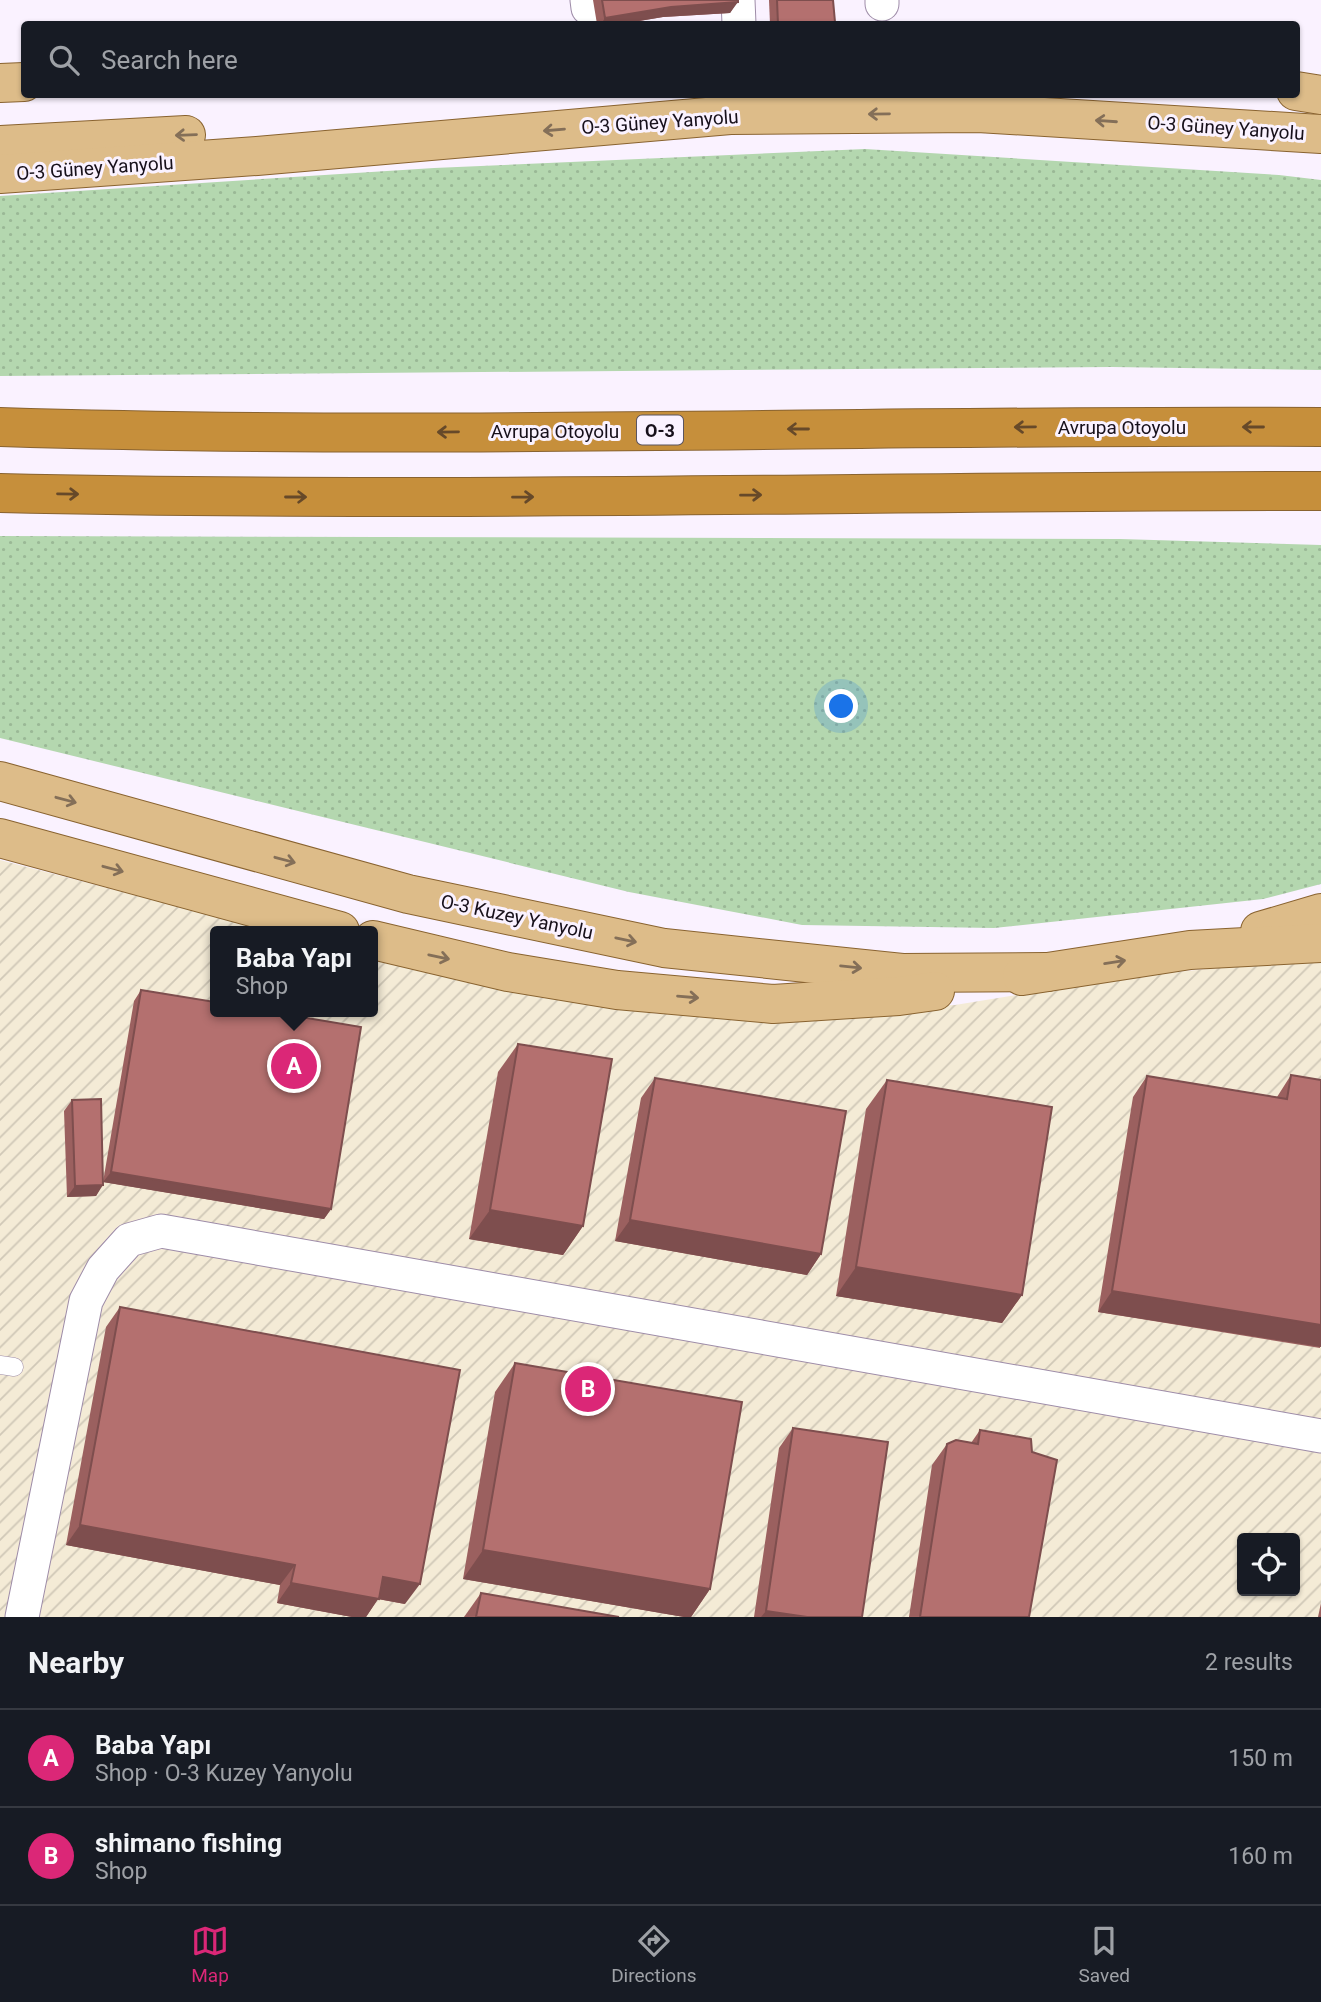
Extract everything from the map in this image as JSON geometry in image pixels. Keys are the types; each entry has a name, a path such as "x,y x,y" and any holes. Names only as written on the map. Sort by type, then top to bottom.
{"highway":[{"name":"Avrupa Otoyolu","path":"0,428 326,433 1135,426 1321,427"},
{"path":"0,493 193,497 476,497 1321,491"}],"main road":[{"path":"0,83 21,82"},
{"path":"1300,92 1321,95"},
{"name":"O-3 Güney Yanyolu","path":"0,174 257,156 730,115 978,113 1321,134"},
{"path":"0,145 188,135 475,137"},
{"name":"O-3 Kuzey Yanyolu","path":"0,781 408,894 664,947 902,972 1047,972"},
{"path":"0,838 322,926"},
{"path":"1191,950 1321,913"},
{"path":"378,941 508,972 617,990 773,1004 899,996 1191,950 1321,943"}],"street":[{"path":"738,0 739,21"},
{"path":"22,1617 86,1301 103,1269 130,1240 161,1231 1321,1436"}],"shaded area":[{"path":"0,860 253,926 210,926 210,1017 378,1017 378,957 657,1014 955,1005 1134,976 1321,961 1321,1617 0,1617"}],"green space":[{"path":"865,149 1279,175 1321,180 1321,370 1112,367 0,376 0,196 434,168"},
{"path":"0,536 1120,539 1321,545 1321,884 1263,899 994,928 802,925 629,892 0,738"}],"building":[{"path":"602,0 738,2 671,7 605,18"},
{"path":"777,0 833,0 835,21 778,21"},
{"path":"141,990 210,1001 210,1017 301,1017 361,1027 331,1209 111,1172"},
{"path":"518,1044 612,1059 583,1226 490,1210"},
{"path":"1291,1075 1321,1080 1321,1325 1112,1291 1147,1076 1287,1099"},
{"path":"655,1078 846,1111 821,1254 630,1220"},
{"path":"887,1080 1052,1107 1022,1295 856,1267"},
{"path":"101,1099 103,1185 75,1186 72,1100"},
{"path":"120,1307 460,1370 420,1584 383,1577 379,1599 291,1583 295,1565 80,1525"},
{"path":"515,1363 742,1402 710,1589 483,1550"},
{"path":"793,1428 888,1442 862,1617 807,1617 766,1611"},
{"path":"980,1430 1031,1439 1032,1452 1057,1460 1029,1617 920,1617 947,1444 956,1440 978,1444"},
{"path":"481,1593 619,1617 476,1617"}],"place":[{"name":"Baba Yapı","path":"294,1066"},
{"name":"shimano fishing","path":"588,1389"}]}
